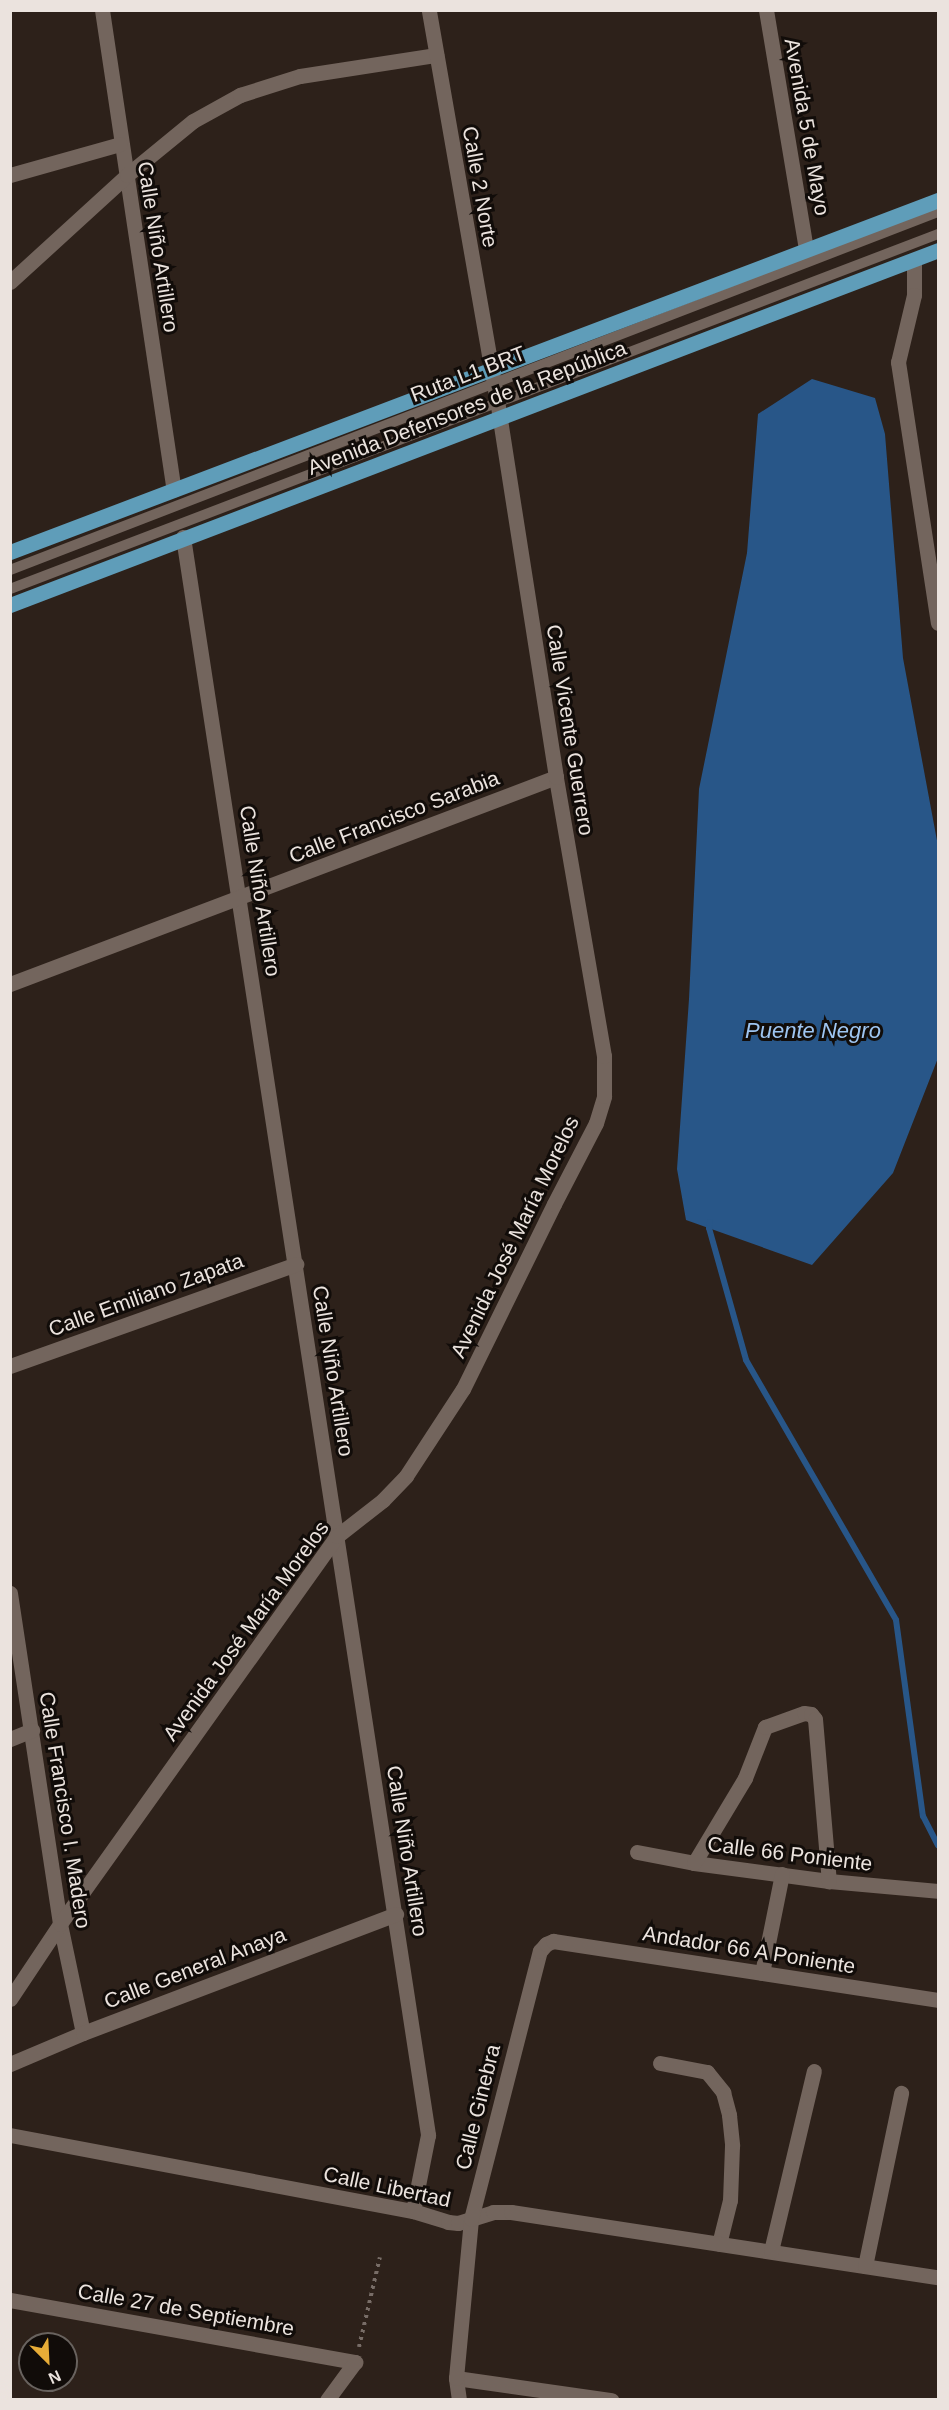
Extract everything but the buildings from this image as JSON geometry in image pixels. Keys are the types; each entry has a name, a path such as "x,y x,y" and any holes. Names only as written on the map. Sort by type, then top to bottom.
{"main road":[{"name":"Avenida Defensores de la República","path":"10,552 174,490 493,378 806,250 939,200"},
{"name":"Avenida Defensores de la República","path":"10,605 499,411 939,250"}],"street":[{"name":"Calle Niño Artillero","path":"102,10 120,144 127,175 174,490"},
{"name":"Calle 2 Norte","path":"429,10 493,378"},
{"name":"Avenida 5 de Mayo","path":"766,10 806,250"},
{"path":"10,282 127,175 193,121 240,95 300,76 436,55"},
{"path":"10,175 120,144"},
{"path":"914,260 914,295 898,362 939,623"},
{"name":"Calle Vicente Guerrero","path":"493,378 556,777 604,1056 604,1096"},
{"name":"Calle Niño Artillero","path":"183,537 396,1914 428,2135 413,2211"},
{"name":"Calle Francisco Sarabia","path":"10,984 240,899 556,777"},
{"name":"Avenida José María Morelos","path":"10,1999 60,1924 337,1536 383,1500 406,1476 463,1389 596,1123 604,1096"},
{"name":"Calle Emiliano Zapata","path":"10,1366 296,1264"},
{"name":"Calle Francisco I. Madero","path":"10,1593 16,1672 32,1730 60,1924 83,2033"},
{"path":"694,1863 745,1778 765,1727 804,1713 811,1714 815,1719 829,1881"},
{"path":"10,1739 32,1730"},
{"name":"Calle 66 Poniente","path":"637,1852 694,1863 829,1881 932,1891"},
{"path":"762,1973 782,1874"},
{"name":"Calle General Anaya","path":"10,2064 83,2033 396,1914"},
{"name":"Andador 66 A Poniente","path":"553,1941 939,2000"},
{"name":"Calle Ginebra","path":"459,2400 456,2378 471,2219 540,1951 553,1941"},
{"path":"660,2062 707,2072 723,2092 729,2115 732,2146 730,2200 719,2244"},
{"path":"771,2251 814,2071"},
{"path":"865,2266 900,2093"},
{"name":"Calle Libertad","path":"10,2135 413,2211 448,2222 471,2219 493,2212 511,2212 936,2276"},
{"name":"Calle 27 de Septiembre","path":"10,2300 355,2362"},
{"path":"327,2400 355,2362"},
{"path":"456,2378 611,2400"}],"lane":[{"name":"Ruta L1 BRT","path":"10,570 493,378 939,212"},
{"name":"Ruta L1 BRT","path":"10,589 499,411 939,234"}],"path":[{"path":"355,2362 380,2257"}],"water":[{"name":"Puente Negro","path":"812,379 875,398 885,434 903,658 938,846 938,1058 893,1173 812,1265 686,1220 677,1169 689,999 699,789 747,553 758,414"}],"waterway":[{"path":"710,1222 709,1228 746,1360 896,1620 923,1816 938,1845"}]}
